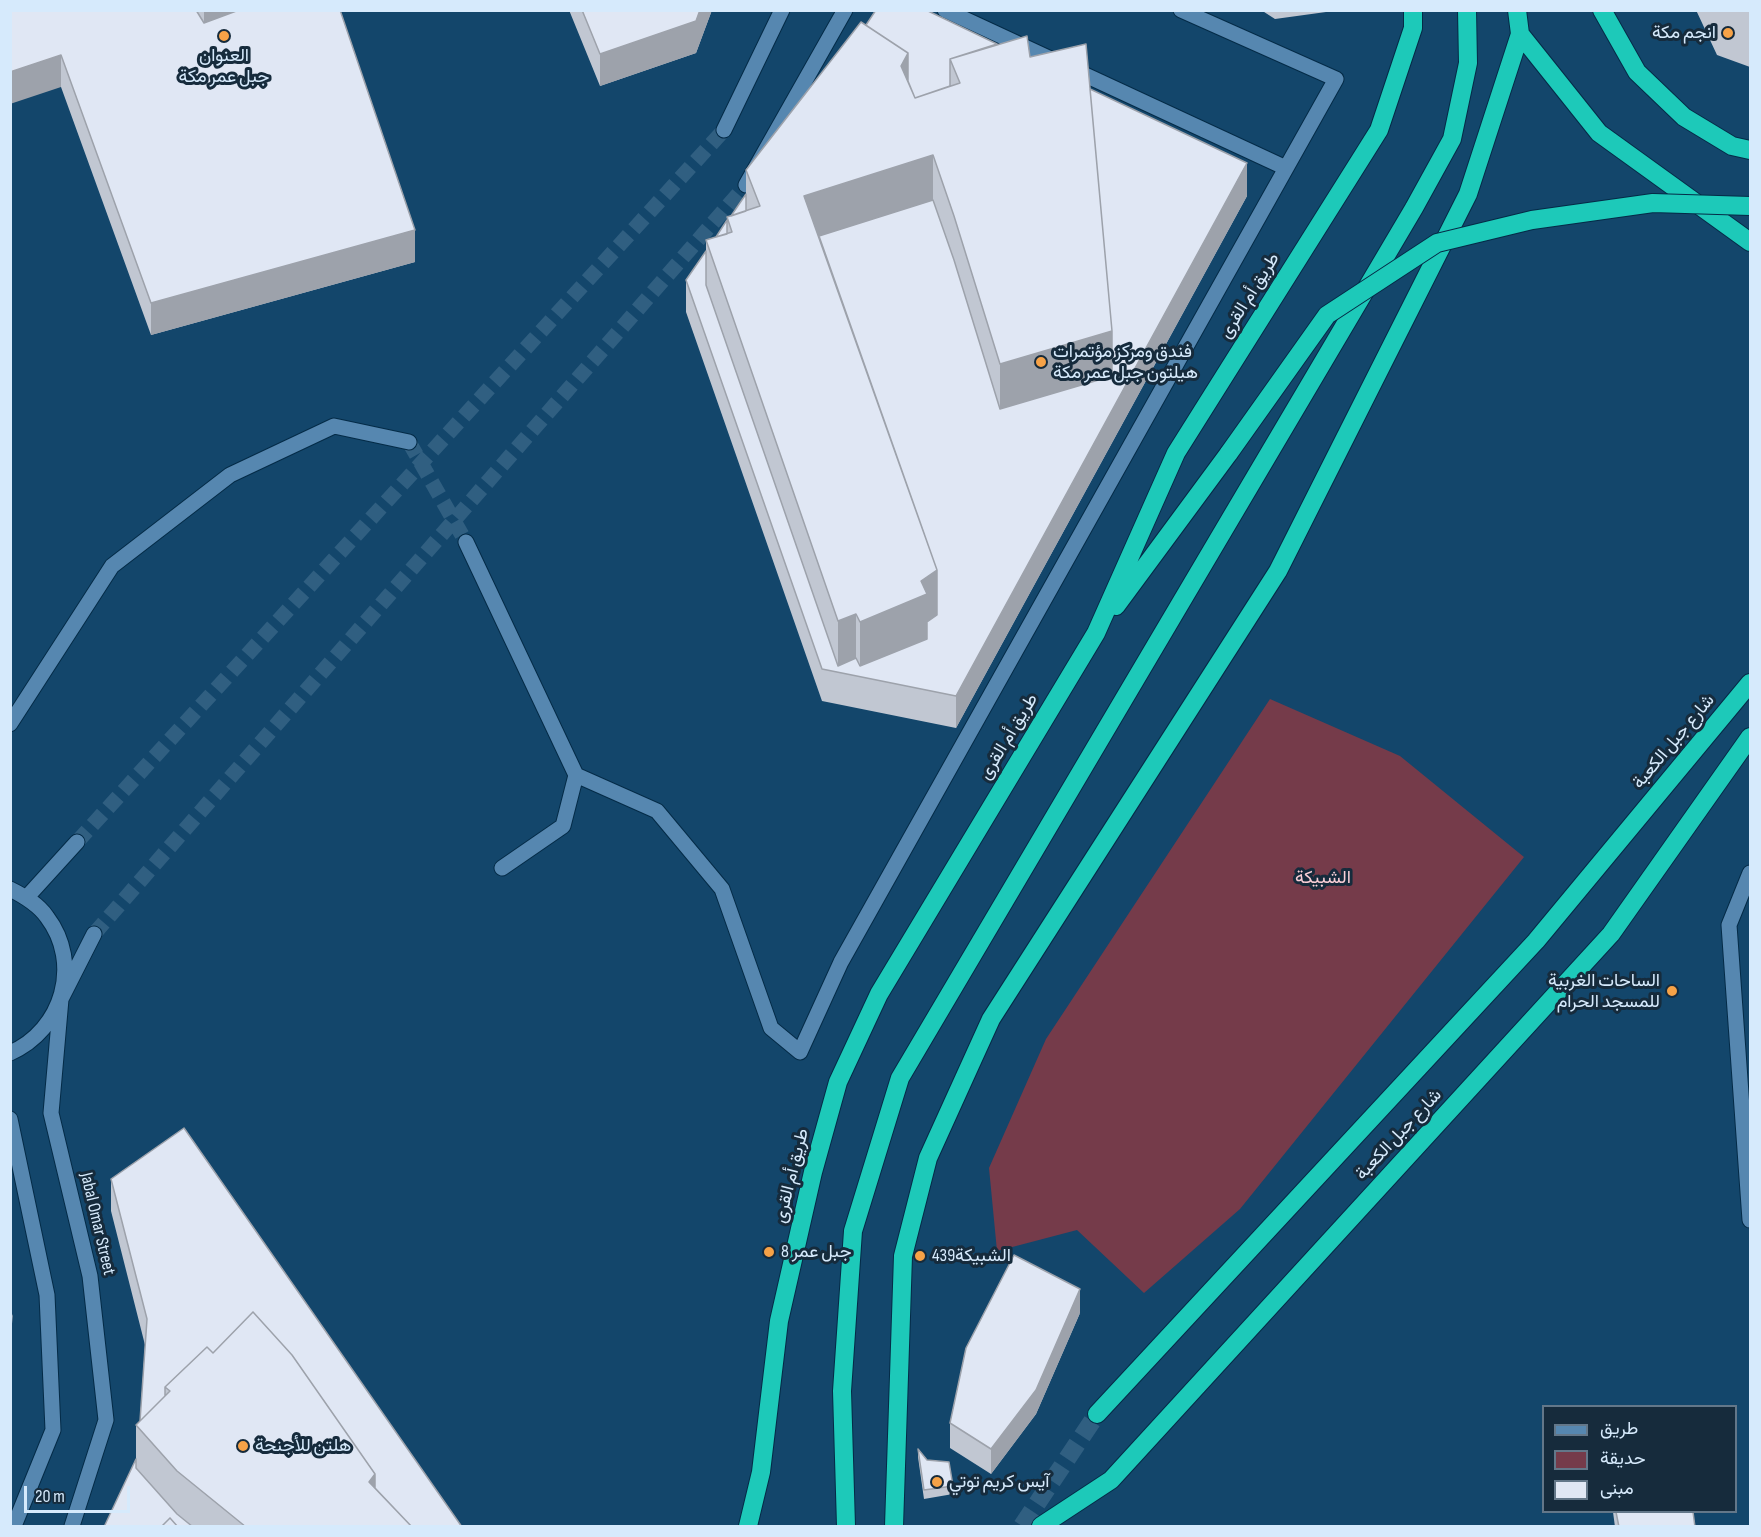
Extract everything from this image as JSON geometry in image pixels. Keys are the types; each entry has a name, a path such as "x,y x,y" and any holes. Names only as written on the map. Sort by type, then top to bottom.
{"highway":[{"name":"طريق أم القرى","path":"748,1527 761,1472 779,1321 813,1172 838,1082 879,994 1096,633 1176,453 1379,130 1413,28 1413,10"},
{"path":"846,1527 842,1390 853,1231 900,1078 1402,229 1452,139 1468,63 1467,10"},
{"path":"894,1527 903,1256 928,1158 991,1019 1278,571 1468,194 1520,34 1517,10"},
{"path":"1602,10 1637,72 1684,117 1732,146 1750,150"},
{"path":"1520,34 1599,133 1750,242"},
{"path":"1096,633 1229,453 1327,315 1437,243 1532,220 1653,203 1750,206"},
{"name":"شارع جبل الكعبة","path":"1097,1414 1536,941 1750,683"},
{"name":"شارع جبل الكعبة","path":"1041,1527 1111,1480 1611,934 1750,737"}],"street":[{"path":"724,130 782,10"},
{"path":"746,185 845,10"},
{"path":"945,10 1286,168"},
{"path":"576,775 657,811 722,889 771,1028 800,1052 841,962 1336,79 1181,10"},
{"path":"10,724 112,566 230,475 334,426 410,442"},
{"path":"466,542 576,775 563,826 502,868"},
{"path":"27,897 77,842"},
{"path":"1750,873 1729,925 1749,1164 1750,1220"},
{"path":"10,889 27,897 47,917 60,942 66,970 61,999 47,1025 25,1046 10,1053"},
{"name":"Jabal Omar Street","path":"72,1527 106,1420 90,1276 51,1113 61,999 94,934"},
{"path":"10,1119 47,1295 53,1430 14,1527"}],"green space":[{"name":"الشبيكة","path":"1270,699 1400,756 1524,857 1240,1209 1144,1293 1077,1230 997,1251 989,1168 1046,1039"}],"building":[{"path":"10,10 196,10 204,23 239,10 340,10 415,230 151,303 61,55 10,72"},
{"path":"582,10 700,10 696,21 600,54"},
{"path":"876,10 926,10 997,44 950,59 950,86 915,98 908,81 908,53 866,25"},
{"name":"فندق ومركز مؤتمرات هيلتون جبل عمر مكة","path":"861,22 908,53 901,66 915,98 960,83 950,59 1027,36 1030,57 1086,44 1112,331 1000,364 933,155 804,196 937,570 921,581 927,594 860,622 856,614 838,621 706,240 732,232 727,217 760,206 746,170"},
{"path":"1090,89 1247,163 956,696 822,669 686,280 706,251 706,285 838,666 856,658 860,666 927,639 927,622 937,615 937,570 819,236 933,200 1000,409 1112,376 1112,331"},
{"path":"746,194 746,211 731,216"},
{"path":"727,220 727,234 716,237"},
{"path":"184,1128 462,1527 412,1527 375,1488 375,1474 292,1355 253,1312 213,1353 207,1347 165,1387 165,1396 140,1421 147,1319 111,1179"},
{"path":"1014,1255 1080,1289 1036,1390 991,1449 950,1423 966,1348"},
{"path":"10,1311 12,1316 10,1337"},
{"path":"253,1312 292,1355 375,1474 369,1482 412,1527 246,1527 177,1471 136,1425 170,1391 165,1387 207,1347 213,1353"},
{"name":"آيس كريم توتي","path":"918,1449 927,1460 949,1462 953,1486 924,1490"},
{"path":"136,1459 136,1468 177,1514 193,1527 178,1527 170,1518 161,1527 104,1527"},
{"path":"1616,1513 1693,1513 1695,1527 1619,1527"},
{"path":"170,1518 178,1527 161,1527"}],"tunnel":[{"path":"77,842 724,130"},
{"path":"94,934 746,185"},
{"path":"409,442 466,542"},
{"path":"1022,1526 1097,1414"}],"place":[{"name":"انجم مكة","path":"1728,33"},
{"name":"العنوان جبل عمر مكة","path":"224,36"},
{"name":"فندق ومركز مؤتمرات هيلتون جبل عمر مكة","path":"1041,362"},
{"name":"الساحات الغربية للمسجد الحرام","path":"1672,991"},
{"name":"جبل عمر 8","path":"769,1252"},
{"name":"الشبيكة439","path":"920,1256"},
{"name":"هلتن للأجنحة","path":"243,1446"},
{"name":"آيس كريم توتي","path":"937,1482"}]}
